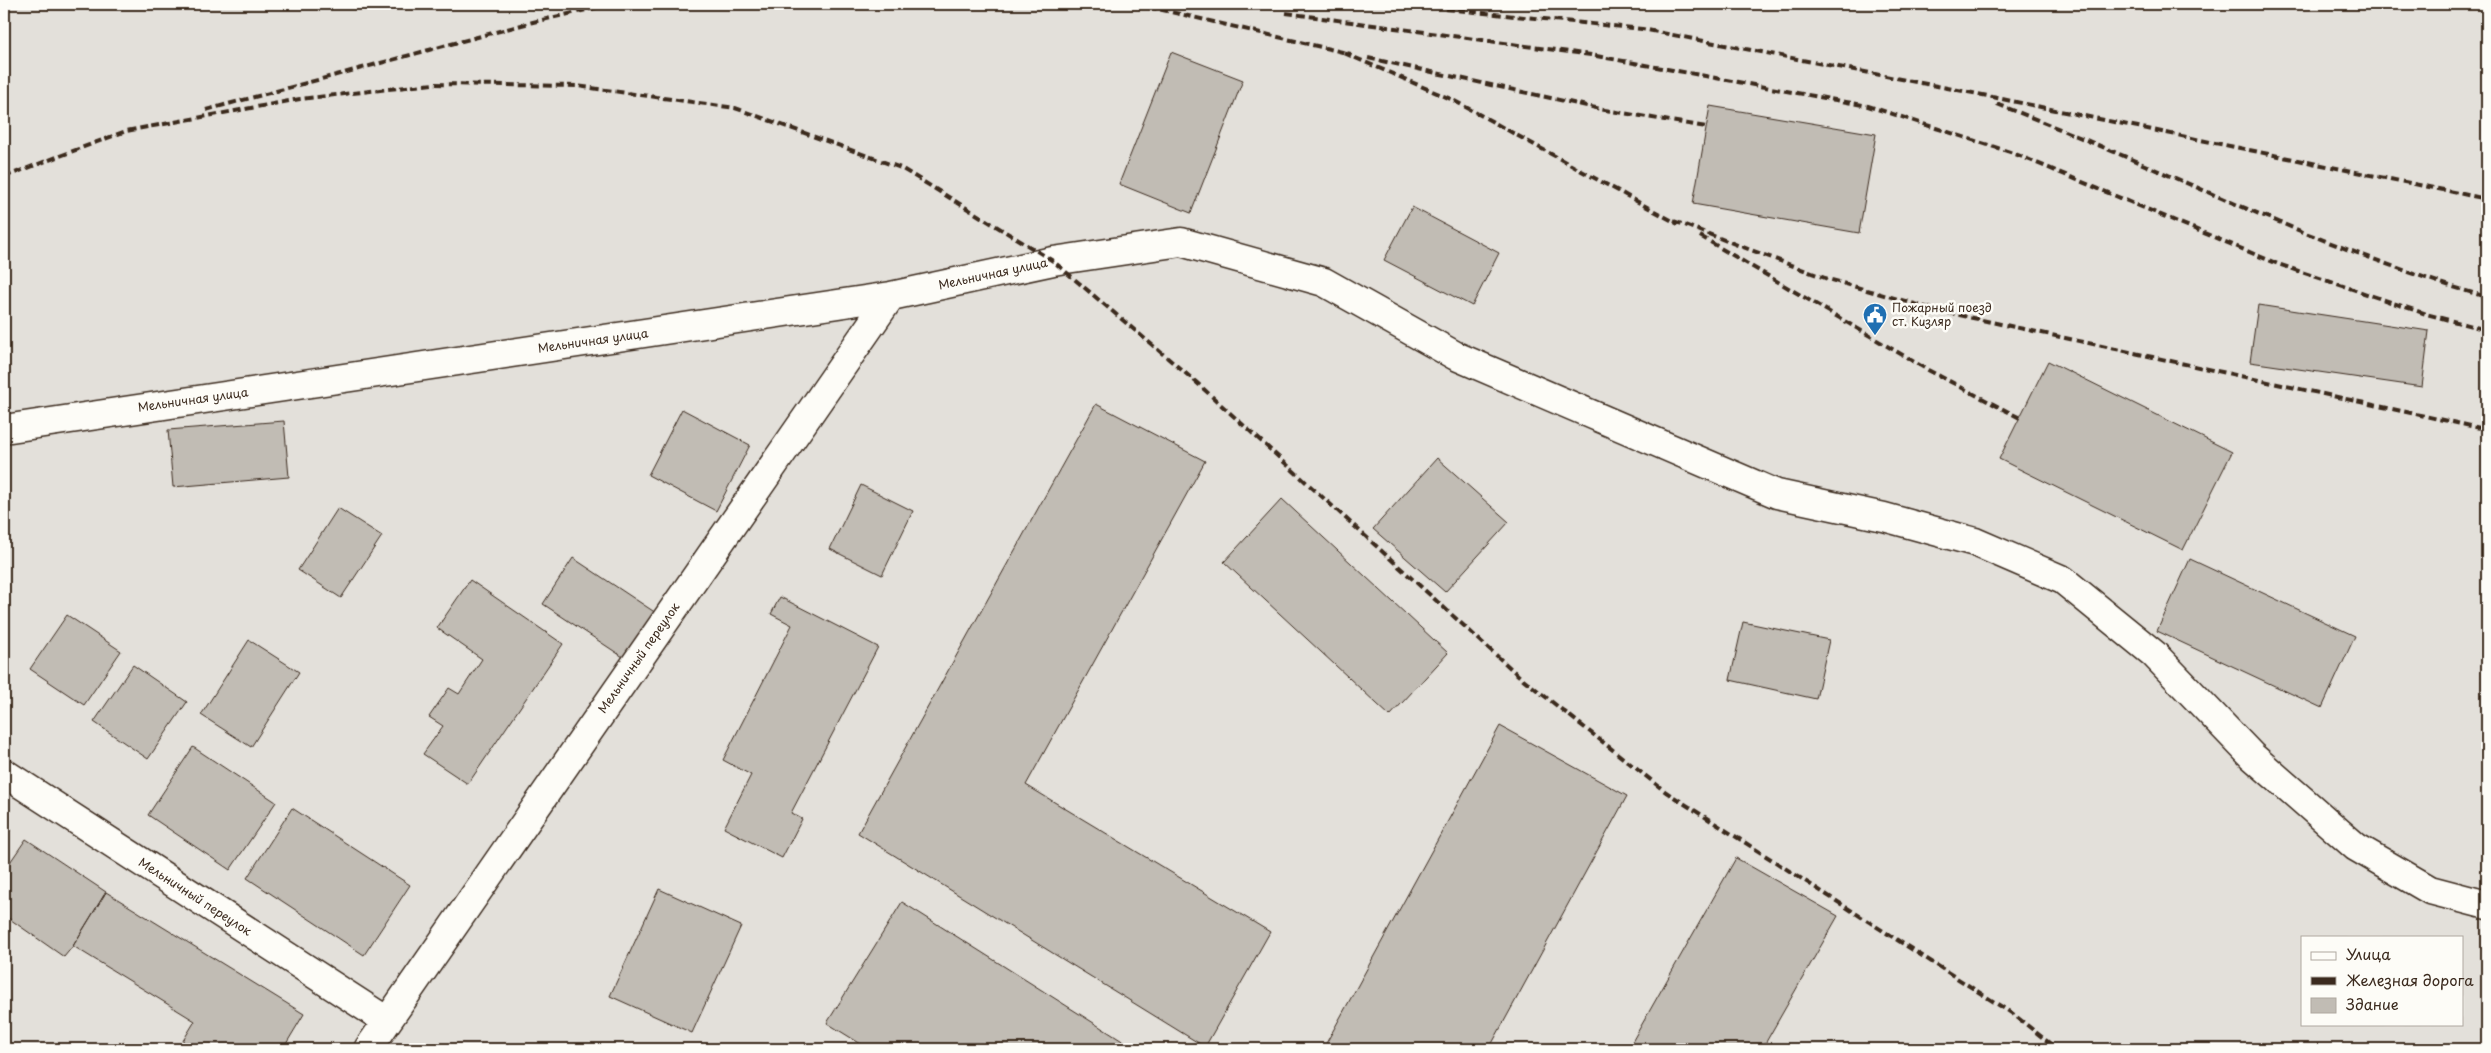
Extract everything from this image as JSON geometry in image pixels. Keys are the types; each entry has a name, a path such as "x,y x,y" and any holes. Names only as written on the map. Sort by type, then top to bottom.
{"street":[{"name":"Мельничная улица","path":"4,428 891,296 1053,260 1181,242 1324,282 1456,356 1777,494 1884,517 1975,542 2063,580 2154,654 2252,756 2356,847 2430,890 2487,905"},
{"name":"Мельничный переулок","path":"368,1049 891,296"},
{"name":"Мельничный переулок","path":"4,773 387,1021"}],"shaded area":[{"path":"4,4 2487,4 2487,1049 4,1049"}],"building":[{"path":"1171,52 1243,80 1191,213 1119,184"},
{"path":"1710,106 1876,134 1859,233 1693,204"},
{"path":"1412,207 1499,253 1472,306 1384,260"},
{"path":"2258,305 2429,331 2422,387 2250,362"},
{"path":"2048,361 2232,452 2183,550 1999,459"},
{"path":"1096,404 1205,461 1026,785 1270,932 1205,1047 858,833"},
{"path":"682,409 750,445 716,511 648,475"},
{"path":"284,421 289,477 173,487 168,430"},
{"path":"1437,458 1509,522 1445,592 1373,529"},
{"path":"861,485 913,511 882,575 830,549"},
{"path":"1282,499 1448,653 1390,716 1224,562"},
{"path":"338,508 382,536 341,598 298,570"},
{"path":"573,558 656,613 626,659 543,604"},
{"path":"2190,559 2355,636 2322,708 2157,631"},
{"path":"470,580 563,644 468,784 423,754 443,726 429,717 449,688 459,694 482,659 437,628"},
{"path":"4,590 9,594 4,601"},
{"path":"780,597 878,647 791,813 802,819 782,858 724,828 751,775 723,760 792,625 771,614"},
{"path":"67,615 121,651 84,705 30,669"},
{"path":"1743,622 1829,640 1816,699 1730,680"},
{"path":"249,640 299,672 251,747 201,715"},
{"path":"133,665 187,702 148,759 94,722"},
{"path":"1500,726 1627,796 1489,1049 1323,1049"},
{"path":"193,747 276,802 230,870 148,815"},
{"path":"292,808 410,885 364,955 247,878"},
{"path":"4,824 11,829 4,840"},
{"path":"26,839 106,892 73,946 64,957 4,915 4,871"},
{"path":"1736,858 1838,916 1762,1049 1628,1049"},
{"path":"659,889 741,926 692,1033 610,996"},
{"path":"106,892 304,1014 283,1049 178,1049 195,1021 73,946"},
{"path":"902,902 1135,1049 869,1049 827,1023"},
{"path":"1930,1044 1940,1049 1927,1049"}],"railway":[{"path":"206,110 533,22 613,4"},
{"path":"1137,4 1351,54"},
{"path":"1446,9 1642,29 1968,92 2487,199"},
{"path":"1286,13 1591,55 1868,106 2013,153 2278,264 2426,314 2487,330"},
{"path":"1344,53 1453,100 1678,224"},
{"path":"1368,58 1605,110 1706,127"},
{"path":"4,177 126,131 300,99 433,84 577,86 735,108 901,168 1053,261 1196,382 1518,675 1666,792 2013,1014 2057,1049"},
{"path":"1997,104 2321,239 2413,273 2487,297"},
{"path":"1674,221 1825,278 1936,310 2480,428"},
{"path":"1700,236 1928,370 2020,418"}],"place":[{"name":"Пожарный поезд ст. Кизляр","path":"1875,336"}]}
